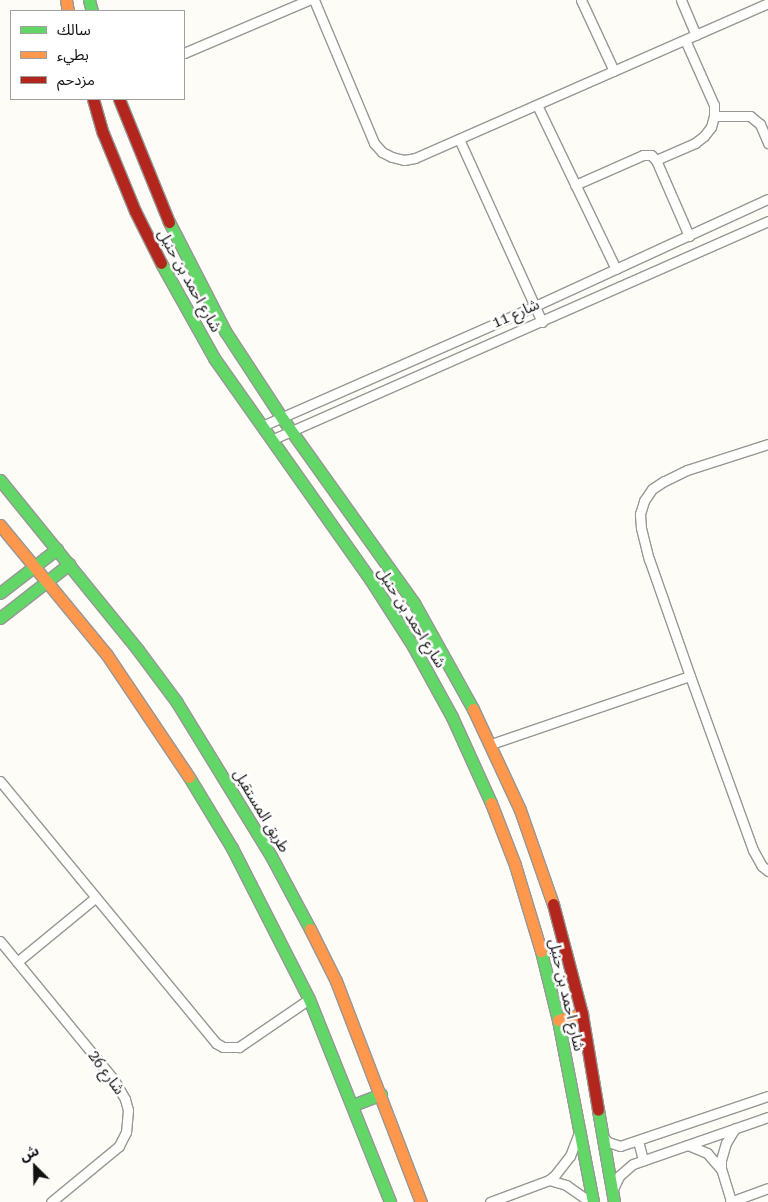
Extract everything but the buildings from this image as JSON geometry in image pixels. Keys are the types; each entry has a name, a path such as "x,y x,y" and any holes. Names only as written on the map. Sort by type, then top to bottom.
{"street":[{"path":"185,53 308,0"},
{"path":"314,0 374,143 382,152 404,160 415,158 766,5"},
{"path":"581,0 614,71"},
{"path":"681,0 696,35"},
{"path":"656,160 695,143 704,136 714,116 714,105 685,40"},
{"name":"شارع احمد بن حنبل","path":"92,100 103,133 135,211 172,286 214,358 370,579 413,646 452,717 486,790 515,865 539,942 558,1020 580,1131 591,1202"},
{"name":"شارع احمد بن حنبل","path":"119,100 137,149 185,255 225,331 291,431 414,603 446,657 491,744 520,810 545,877 566,946 582,1014 613,1197"},
{"path":"537,105 616,269"},
{"path":"714,116 750,116 760,124 768,143"},
{"path":"459,139 542,322"},
{"path":"576,185 643,155 651,155 656,160 689,236"},
{"name":"شارع 11","path":"262,426 535,306 768,200"},
{"name":"شارع 11","path":"271,440 542,322 768,220"},
{"path":"320,400 321,409 327,416"},
{"path":"768,444 664,480 652,489 644,500 640,514 640,528 659,591 753,850 762,866 768,871"},
{"name":"طريق المستقبل","path":"0,480 69,564 176,701 271,856 336,981 421,1202"},
{"path":"0,525 47,580 112,662 190,778 257,893 309,999 353,1105 390,1202"},
{"path":"0,593 57,549"},
{"path":"0,618 69,564"},
{"path":"491,744 690,676"},
{"path":"0,781 208,1035 223,1048 239,1047 309,999"},
{"path":"17,962 96,897"},
{"name":"شارع 26","path":"0,941 114,1080 125,1099 128,1110 126,1132 119,1146 51,1202"},
{"path":"558,1020 582,1014"},
{"path":"353,1105 381,1094"},
{"path":"603,1137 608,1142 620,1146 768,1096"},
{"path":"613,1197 615,1183 625,1169 643,1160 768,1117"},
{"path":"735,1128 723,1151 721,1169 730,1202 768,1188"},
{"path":"490,1202 549,1180 566,1163 580,1131"},
{"path":"638,1141 643,1160"},
{"path":"688,1145 707,1153 721,1169"},
{"path":"549,1180 566,1185 591,1202"}],"traffic: fast":[{"path":"89,0 92,10"},
{"path":"169,222 225,331 282,418 414,603 473,709"},
{"path":"161,263 214,358 370,579 413,646 452,717 491,803"},
{"path":"0,480 138,650 176,701 271,856 310,929"},
{"path":"0,593 57,549"},
{"path":"0,618 69,564"},
{"path":"189,777 232,848 309,999 390,1202"},
{"path":"541,951 558,1020 593,1202"},
{"path":"353,1105 381,1094"},
{"path":"598,1110 614,1202"}],"traffic: slow":[{"path":"66,0 68,10"},
{"path":"0,525 107,655 189,777"},
{"path":"473,709 520,810 553,904"},
{"path":"491,803 515,865 541,951"},
{"path":"310,929 336,981 421,1202"},
{"path":"558,1020 582,1014"}],"traffic: jam":[{"path":"93,100 103,133 135,211 161,263"},
{"path":"119,100 169,222"},
{"path":"553,904 582,1014 598,1110"}]}
